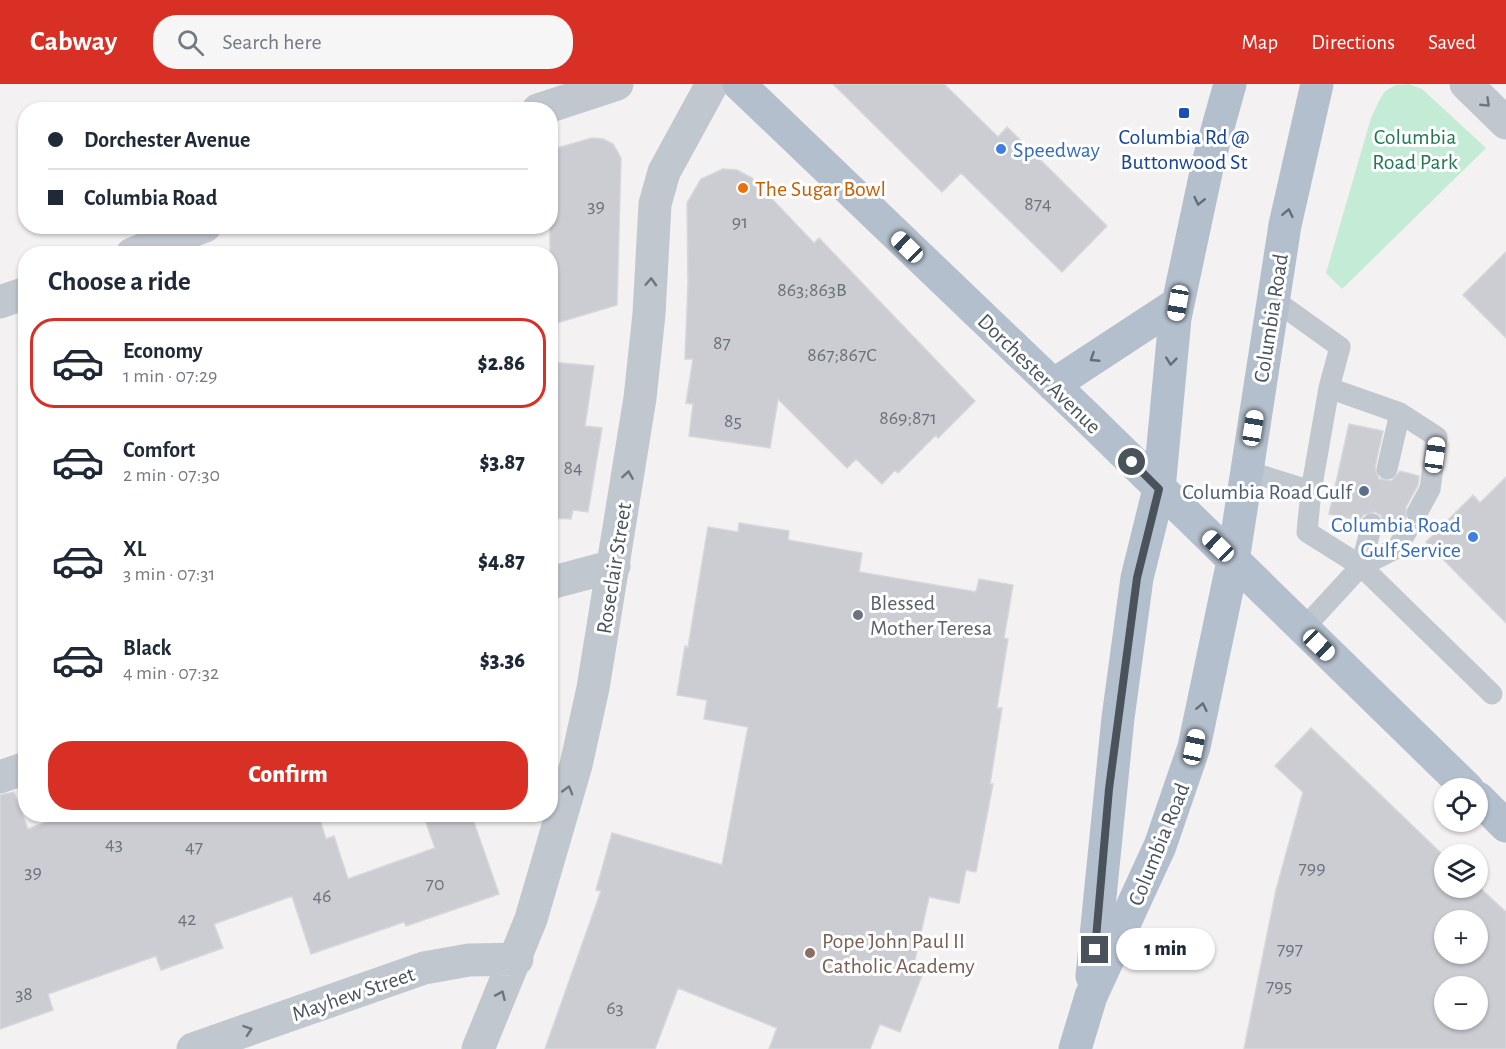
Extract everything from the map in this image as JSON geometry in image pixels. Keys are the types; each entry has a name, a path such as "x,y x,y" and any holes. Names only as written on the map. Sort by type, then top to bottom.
{"main road":[{"name":"Dorchester Avenue","path":"739,84 1053,385 1457,778"},
{"name":"Columbia Road","path":"1091,996 1118,718 1137,578 1159,489 1178,303 1208,163 1230,84"},
{"name":"Columbia Road","path":"1075,1049 1091,996 1139,895 1180,791 1194,747 1233,561 1285,225 1317,84"},
{"path":"1053,385 1178,303"},
{"path":"1488,808 1506,826"}],"street":[{"path":"558,103 616,84"},
{"name":"Roseclair Street","path":"478,1049 517,959 531,919 576,765 593,688 640,398 655,204 664,172 712,84"},
{"path":"1466,84 1506,123"},
{"path":"153,246 184,234"},
{"path":"0,302 18,296"},
{"path":"558,581 614,566"},
{"path":"0,777 18,771"},
{"name":"Mayhew Street","path":"193,1049 423,968 469,960 517,959"}],"lane":[{"path":"1273,299 1340,347 1329,388 1311,490 1307,532 1361,567 1492,694"},
{"path":"1303,629 1361,567 1397,548 1430,489 1437,437 1400,413 1329,388"},
{"path":"1387,469 1400,413"},
{"path":"1246,471 1311,490"},
{"path":"1361,567 1372,524"}],"green space":[{"name":"Columbia Road Park","path":"1409,84 1422,89 1486,148 1342,289 1326,273 1371,118 1385,91 1396,85"}],"building":[{"path":"833,84 944,84 998,137 1007,127 1107,226 1062,272 961,173 942,192"},
{"path":"592,138 603,139 613,144 621,158 617,305 558,323 558,246 550,246 550,234 558,234 558,148"},
{"path":"723,169 737,170 752,178 814,243 819,238 975,401 938,438 936,435 898,473 895,470 882,484 856,459 847,468 778,399 770,448 689,436 693,404 686,403 693,359 685,359 688,282 687,203 701,179"},
{"path":"1506,252 1506,338 1463,295"},
{"path":"558,363 594,366 585,426 602,428 588,512 573,510 571,519 558,518"},
{"path":"1349,424 1383,431 1375,467 1379,479 1391,481 1400,471 1419,476 1418,485 1406,507 1406,519 1400,520 1394,528 1384,526 1381,515 1375,512 1363,515 1360,521 1329,514"},
{"path":"1506,477 1506,623 1426,542 1473,495 1480,503"},
{"path":"739,523 789,531 788,540 862,553 859,572 976,592 979,579 1013,585 1004,638 1008,639 997,708 1002,708 990,784 993,784 976,872 966,870 959,903 929,897 914,964 925,968 900,1032 880,1024 870,1049 769,1049 777,1028 678,988 655,1049 545,1049 601,891 596,890 612,833 722,865 748,727 704,719 707,700 677,695 685,646 688,647 708,527 738,532"},
{"path":"1311,728 1434,846 1434,898 1488,898 1488,895 1506,912 1506,1049 1244,1049 1276,890 1303,792 1275,766"},
{"path":"14,792 18,803 18,822 25,822 28,829 46,822 321,822 326,839 334,836 348,879 435,848 426,822 474,822 499,894 406,926 404,922 311,954 292,896 214,924 223,948 161,970 156,956 48,994 53,1010 0,1029 0,795"}],"place":[{"name":"Columbia Rd @ Buttonwood St","path":"1184,113"},
{"name":"Speedway","path":"1001,149"},
{"name":"The Sugar Bowl","path":"743,188"},
{"name":"Columbia Road Gulf","path":"1364,491"},
{"name":"Columbia Road Gulf Service","path":"1473,537"},
{"name":"Blessed Mother Teresa","path":"858,615"},
{"name":"Pope John Paul II Catholic Academy","path":"810,953"}],"route":[{"path":"1095,950 1109,789 1137,578 1159,489 1132,462"}]}
